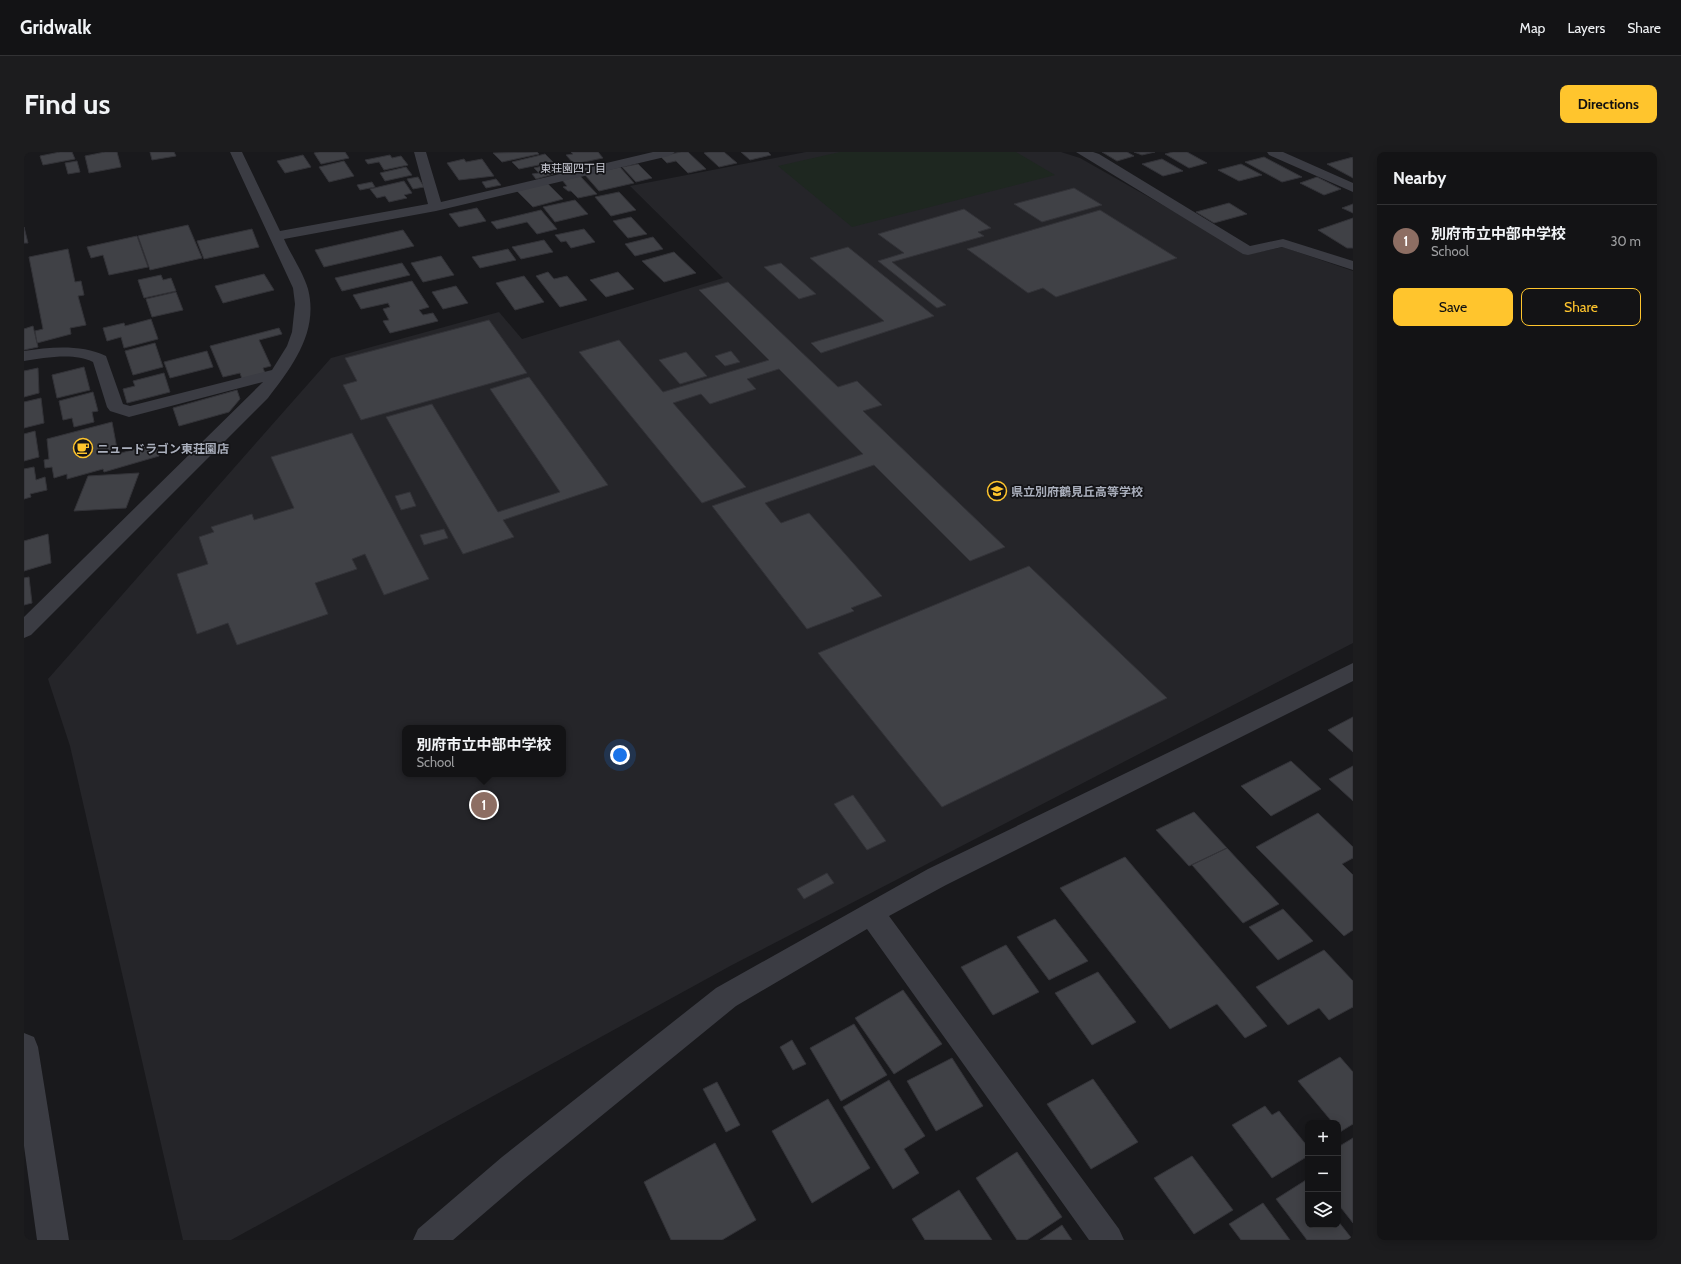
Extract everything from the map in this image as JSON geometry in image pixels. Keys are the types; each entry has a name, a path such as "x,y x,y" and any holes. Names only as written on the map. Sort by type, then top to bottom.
{"street":[{"path":"24,630 247,409 279,373 290,357 296,344 304,312 300,288 236,152"},
{"path":"420,152 436,207"},
{"path":"275,236 436,207 668,152"},
{"path":"1082,152 1094,157 1248,251 1283,243 1353,266"},
{"path":"1274,152 1353,188"},
{"path":"24,356 50,353 96,356 100,359 116,407 129,412 279,373"},
{"path":"429,1240 513,1168 726,997 871,913 937,877 1351,674"},
{"path":"871,913 1108,1240"},
{"path":"24,1046 53,1240"}],"shaded area":[{"path":"806,152 1061,152 1080,158 1249,254 1283,247 1353,271 1353,643 732,965 231,1240 183,1240 70,746 48,679 331,358 499,312 522,339 723,278 630,186"},
{"path":"840,152 1016,152 1055,175 852,227 778,166"}],"building":[{"path":"60,152 72,152 75,159 43,165 40,156"},
{"path":"105,152 117,152 121,167 89,173 85,156"},
{"path":"150,152 174,152 176,156 152,160"},
{"path":"345,152 349,158 321,164 314,153"},
{"path":"537,152 539,154 502,162 493,153"},
{"path":"571,152 598,152 603,158 574,164 566,155 573,154"},
{"path":"688,152 706,169 688,173 676,161 667,163 660,156"},
{"path":"724,152 737,163 719,167 704,153"},
{"path":"741,152 768,152 771,155 750,160"},
{"path":"1102,152 1127,152 1134,156 1117,161"},
{"path":"1134,152 1155,152 1142,155"},
{"path":"1173,152 1187,152 1207,163 1189,168 1165,154"},
{"path":"545,154 553,162 519,169 512,162"},
{"path":"303,155 311,167 285,173 277,161"},
{"path":"390,155 392,158 401,156 408,165 384,170 379,162 368,164 365,160"},
{"path":"1264,157 1302,177 1282,182 1245,162"},
{"path":"1353,157 1353,178 1327,164"},
{"path":"464,159 466,162 482,159 494,176 459,180 447,163"},
{"path":"1162,159 1183,171 1163,176 1142,164"},
{"path":"77,161 80,172 68,174 65,163"},
{"path":"344,161 354,176 329,182 319,167"},
{"path":"552,164 561,172 536,179 532,174 539,173 534,168"},
{"path":"638,164 652,178 636,182 622,167"},
{"path":"1241,164 1262,175 1239,181 1218,170"},
{"path":"406,167 412,175 385,181 380,173"},
{"path":"620,167 634,183 599,191 585,175"},
{"path":"580,176 597,194 578,198 571,191 568,191 563,187 567,186 562,180"},
{"path":"418,177 424,187 413,189 407,179"},
{"path":"1317,177 1341,189 1324,195 1300,183"},
{"path":"496,179 501,185 486,188 482,182"},
{"path":"404,181 412,193 404,195 407,198 389,202 385,196 377,198 370,189"},
{"path":"372,182 375,187 360,190 357,185"},
{"path":"547,183 563,199 533,207 517,191"},
{"path":"1074,188 1102,205 1042,222 1014,204"},
{"path":"619,192 636,210 611,216 595,197"},
{"path":"575,200 588,214 555,222 543,207"},
{"path":"1229,203 1247,214 1214,223 1196,212"},
{"path":"1353,204 1353,213 1342,208"},
{"path":"477,208 486,221 459,227 449,214"},
{"path":"964,209 991,228 978,232 984,236 892,262 946,305 937,308 878,261 904,253 878,234"},
{"path":"541,210 557,229 537,234 527,222 497,229 491,222"},
{"path":"1100,210 1177,258 1056,297 1043,288 1028,293 967,249"},
{"path":"631,217 647,234 628,238 613,221"},
{"path":"1353,218 1353,248 1347,248 1318,230"},
{"path":"188,225 202,258 150,270 138,236"},
{"path":"24,227 28,243 24,243"},
{"path":"252,229 259,247 204,259 197,241"},
{"path":"584,229 595,242 571,248 566,241 561,242 555,235"},
{"path":"403,230 414,246 324,267 315,250"},
{"path":"137,236 148,267 109,275 103,255 91,258 87,247"},
{"path":"653,237 663,249 635,256 625,244"},
{"path":"544,240 553,252 521,259 512,247"},
{"path":"848,247 934,316 821,353 811,343 884,321 810,258"},
{"path":"68,249 75,282 81,281 84,295 78,296 86,325 70,328 71,334 37,343 35,331 43,329 29,257"},
{"path":"508,249 516,260 480,268 472,257"},
{"path":"674,252 696,273 664,282 642,261"},
{"path":"441,256 454,275 423,282 411,263"},
{"path":"402,263 410,275 342,291 335,278"},
{"path":"781,263 816,294 799,299 764,267"},
{"path":"548,272 554,279 567,276 587,300 560,307 536,276"},
{"path":"618,272 634,289 606,297 590,280"},
{"path":"264,274 274,290 223,303 215,286"},
{"path":"161,275 163,280 171,278 176,291 144,298 138,280"},
{"path":"524,276 544,302 515,310 496,283"},
{"path":"412,281 429,307 419,310 423,315 433,313 438,321 390,333 383,321 389,320 383,309 390,307 388,303 361,309 353,295"},
{"path":"728,282 838,387 857,381 882,405 863,411 1005,547 970,561 874,465 765,503 781,523 809,513 882,596 851,608 854,611 807,629 712,506 863,454 779,369 747,379 756,389 710,404 701,394 673,403 746,487 702,503 579,352 619,340 663,392 769,360 699,290"},
{"path":"456,286 468,303 443,309 432,292"},
{"path":"176,292 183,310 152,317 146,299"},
{"path":"151,319 158,339 124,348 121,337 107,341 103,328 124,323 125,326"},
{"path":"489,320 527,373 361,420 343,385 357,381 345,358"},
{"path":"33,326 38,347 24,350 24,329"},
{"path":"279,328 282,334 259,340 271,366 263,368 265,373 242,379 240,373 223,377 210,346"},
{"path":"155,343 163,367 133,375 125,351"},
{"path":"207,351 213,367 170,378 164,362"},
{"path":"731,351 740,362 725,366 715,356"},
{"path":"686,352 707,376 680,384 659,360"},
{"path":"84,367 90,390 57,398 52,375"},
{"path":"38,368 39,393 24,397 24,371"},
{"path":"164,373 170,392 127,403 123,389 135,386 133,381"},
{"path":"529,377 608,485 503,520 514,537 463,554 386,417 432,404 498,512 560,492 490,389"},
{"path":"237,390 240,399 229,412 179,426 173,408"},
{"path":"93,392 98,411 92,412 94,422 74,427 72,418 63,420 59,401"},
{"path":"41,398 44,423 24,428 24,402"},
{"name":"ニュードラゴン東荘園店","path":"112,422 118,454 156,443 159,456 104,472 103,469 67,479 67,474 54,478 52,467 45,468 44,460 49,459 47,439"},
{"path":"35,431 39,457 24,461 24,434"},
{"path":"352,433 429,579 384,595 365,554 352,559 357,569 315,583 328,614 237,645 228,623 197,634 177,574 208,564 199,537 214,532 211,527 252,514 254,520 294,508 271,457"},
{"path":"34,467 36,480 45,477 47,490 30,494 31,497 24,499 24,469"},
{"path":"139,473 126,508 74,511 88,476"},
{"path":"410,492 416,506 401,510 395,496"},
{"path":"444,529 448,538 424,545 420,535"},
{"path":"48,534 51,563 24,571 24,541"},
{"path":"1029,566 1167,698 942,807 818,653"},
{"path":"29,577 32,603 24,605 24,578"},
{"path":"1353,717 1353,752 1328,730"},
{"path":"1291,761 1321,789 1271,816 1241,786"},
{"path":"1353,766 1353,801 1329,779"},
{"path":"853,795 886,841 867,850 834,804"},
{"path":"1194,812 1227,848 1189,866 1156,830"},
{"path":"1318,813 1353,847 1353,858 1342,864 1353,875 1353,930 1344,936 1256,847"},
{"path":"1227,848 1279,904 1243,923 1192,865"},
{"path":"1125,857 1267,1026 1245,1038 1217,1004 1170,1029 1060,888"},
{"path":"827,873 834,883 804,899 797,889"},
{"path":"1283,909 1313,941 1278,960 1249,927"},
{"path":"1055,919 1088,961 1049,980 1017,937"},
{"path":"1006,945 1039,992 993,1015 961,967"},
{"path":"1324,950 1353,981 1353,1007 1329,1020 1319,1008 1288,1025 1256,987"},
{"path":"1098,972 1136,1022 1092,1045 1055,993"},
{"path":"903,990 942,1044 894,1074 855,1018"},
{"path":"854,1024 887,1075 841,1101 810,1048"},
{"path":"792,1040 806,1064 793,1070 780,1047"},
{"path":"1340,1057 1353,1072 1353,1124 1341,1131 1341,1120 1330,1120 1298,1081"},
{"path":"952,1058 983,1106 936,1131 907,1081"},
{"path":"1093,1079 1138,1142 1091,1169 1047,1104"},
{"path":"889,1080 925,1136 904,1149 919,1173 893,1189 843,1107"},
{"path":"717,1082 740,1125 726,1132 703,1089"},
{"path":"828,1099 870,1168 812,1203 772,1131"},
{"path":"1265,1106 1272,1115 1279,1111 1305,1143 1305,1158 1272,1178 1232,1125"},
{"path":"1353,1138 1353,1223 1341,1208 1341,1145"},
{"path":"715,1143 756,1220 722,1240 671,1240 644,1182"},
{"path":"1017,1152 1062,1217 1027,1240 1017,1240 976,1178"},
{"path":"1192,1156 1233,1210 1194,1234 1154,1178"},
{"path":"1305,1181 1305,1228 1341,1228 1341,1225 1353,1240 1307,1240 1276,1199"},
{"path":"959,1190 992,1240 925,1240 912,1219"},
{"path":"1263,1203 1290,1240 1241,1240 1229,1224"},
{"path":"1062,1225 1072,1240 1040,1240"}],"place":[{"name":"ニュードラゴン東荘園店","path":"83,448"},
{"name":"県立別府鶴見丘高等学校","path":"997,491"},
{"name":"別府市立中部中学校","path":"484,805"}],"district":[{"name":"東荘園四丁目","path":"573,168"}]}
